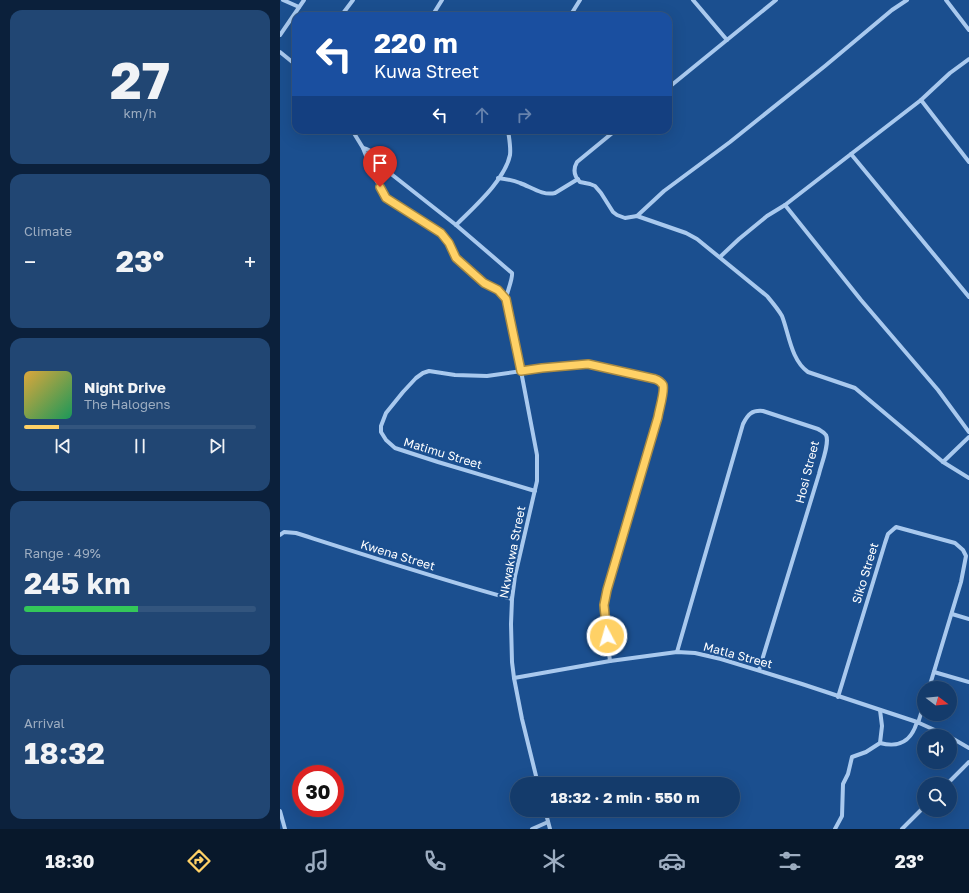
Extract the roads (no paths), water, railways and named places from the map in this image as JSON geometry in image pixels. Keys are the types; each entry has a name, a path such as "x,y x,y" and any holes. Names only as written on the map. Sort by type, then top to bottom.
{"street":[{"path":"283,0 299,7"},
{"path":"296,12 304,0"},
{"path":"344,12 353,0"},
{"path":"434,12 442,0"},
{"path":"572,12 580,0"},
{"path":"693,0 727,40"},
{"path":"672,85 776,0"},
{"path":"637,216 664,192 730,142 892,10 907,0"},
{"path":"946,0 969,30"},
{"path":"280,35 292,17"},
{"path":"280,52 292,62"},
{"path":"720,257 767,216 785,205 921,100 950,73 969,60"},
{"path":"921,100 969,162"},
{"path":"355,134 364,148 374,176 386,198 441,233 449,243 456,258 484,283 498,290 506,299"},
{"path":"456,225 486,194 507,163 510,153 508,134"},
{"path":"611,134 577,162 574,167 580,182 595,186 601,192 613,212 617,215 625,218 637,216 686,233 705,244 767,296 781,315 798,362 803,369 855,388 943,462 969,478"},
{"path":"364,148 374,155 381,166 452,221 512,273 513,276 508,286 506,299"},
{"path":"851,154 969,297"},
{"path":"498,178 520,183 546,194 556,193 578,179"},
{"path":"785,205 861,300 938,390 969,432"},
{"name":"Nkwakwa Street","path":"506,299 537,455 538,468 535,491 512,599 512,662 514,678 536,777"},
{"path":"521,371 588,364 655,379 663,385 658,417 607,590 604,605 610,661"},
{"name":"Matimu Street","path":"521,371 487,376 455,375 437,372 423,373 416,378 386,412 381,426 381,432 391,445 403,451 535,491"},
{"name":"Hosi Street","path":"677,652 744,424 750,413 754,411 763,411 818,429 823,432 827,441 819,474 759,670"},
{"path":"943,462 969,437"},
{"name":"Siko Street","path":"838,697 888,534 893,529 899,527 955,543 963,550 966,561 952,614 931,681"},
{"name":"Kwena Street","path":"280,535 284,532 296,533 394,565 512,599"},
{"path":"952,614 969,619"},
{"name":"Matla Street","path":"514,678 610,661 677,652 707,656 759,670 918,722 934,729"},
{"path":"934,672 969,682"},
{"path":"880,710 882,726 880,743"},
{"path":"834,829 842,816 843,784 848,774 852,757 866,752 880,743 890,745 903,742 912,735 918,722"},
{"name":"Matla Street","path":"957,741 969,748"},
{"path":"954,777 969,762"},
{"path":"280,811 285,829"},
{"path":"902,829 917,814"},
{"path":"547,817 550,829"},
{"path":"532,829 548,822"}]}
